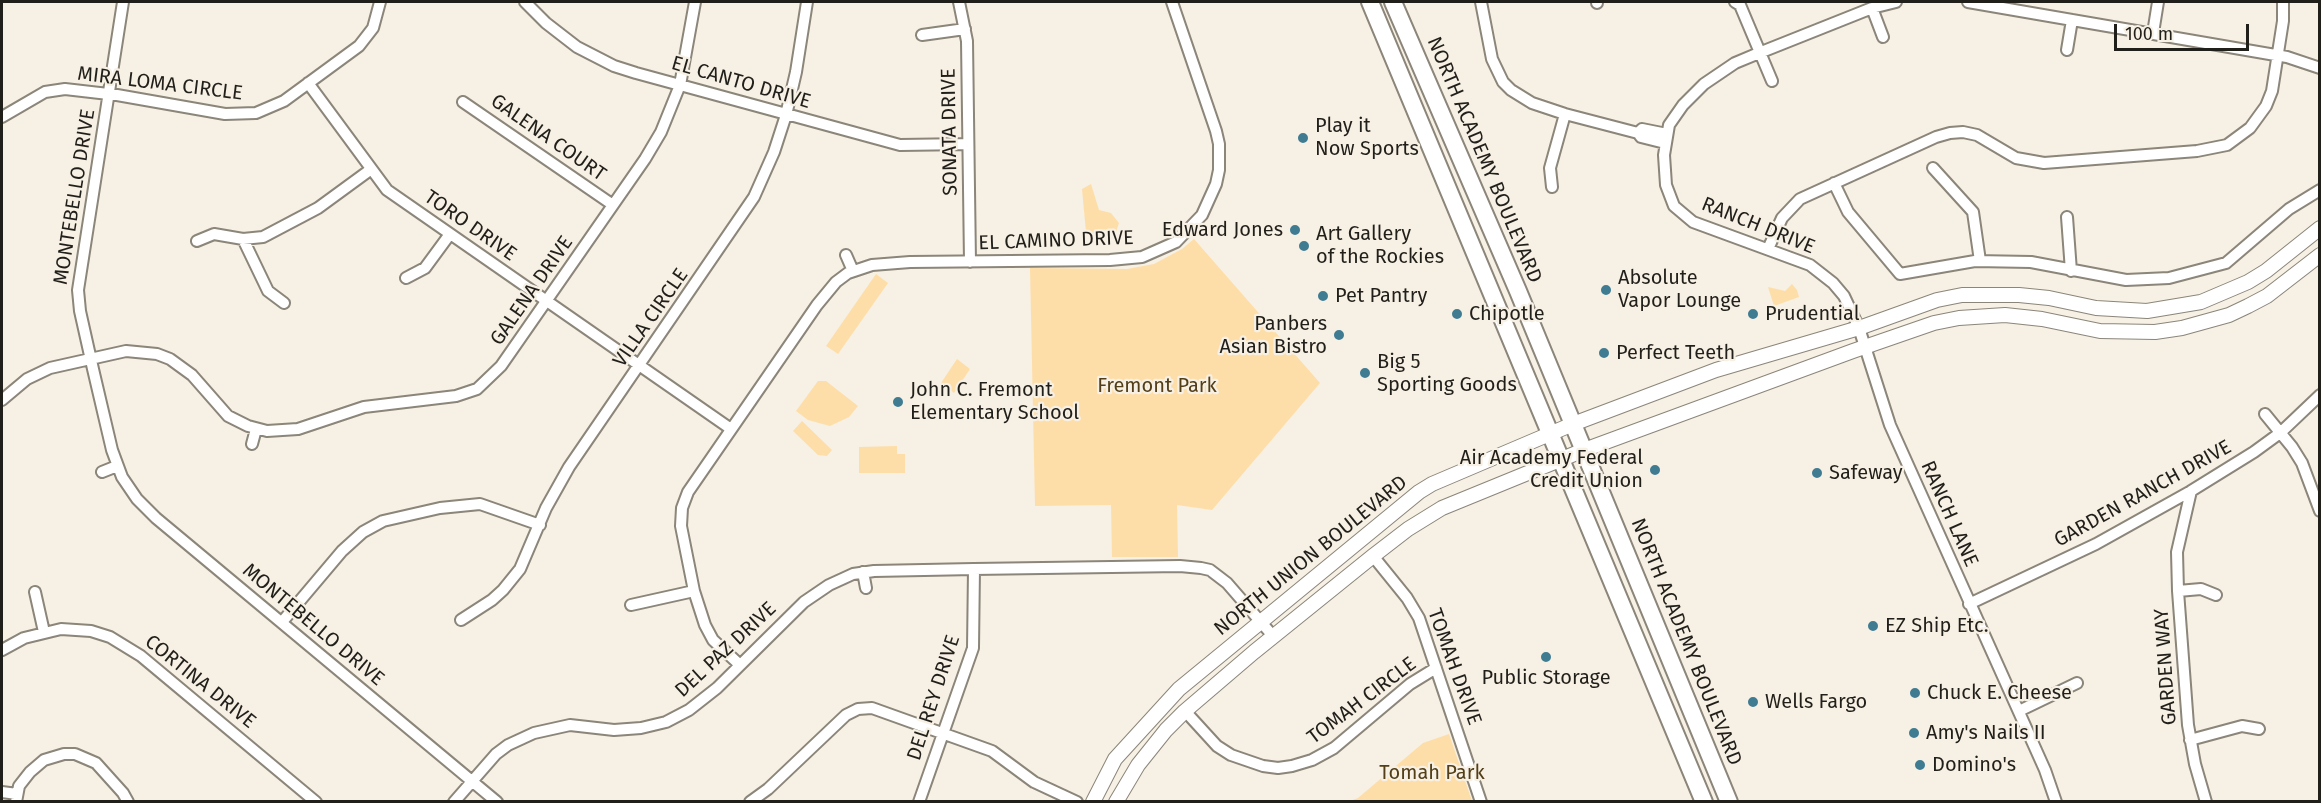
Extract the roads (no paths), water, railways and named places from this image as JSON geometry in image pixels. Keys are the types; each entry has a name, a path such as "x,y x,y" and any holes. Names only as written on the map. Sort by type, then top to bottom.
{"highway":[{"path":"1370,2 1704,801"},
{"name":"NORTH ACADEMY BOULEVARD","path":"1393,2 1584,450 1729,801"}],"main road":[{"name":"NORTH UNION BOULEVARD","path":"1093,801 1115,759 1162,705 1260,622 1419,492 1432,484 1573,424 1716,370 1859,327 1913,307 1962,295 2019,295 2118,311 2147,311 2201,302 2248,282 2266,271 2319,228"},
{"name":"NORTH UNION BOULEVARD","path":"1116,801 1138,765 1166,730 1185,711 1273,636 1373,556 1408,529 1442,508 1560,459 1934,323 1982,315 2025,317 2116,333 2155,332 2182,328 2229,315 2258,301 2319,255"}],"street":[{"name":"MONTEBELLO DRIVE","path":"123,2 78,290 90,358 117,466 128,488 156,518 497,801"},
{"name":"MIRA LOMA CIRCLE","path":"2,117 34,97 54,90 79,90 242,115 269,108 308,83 366,38 376,19 380,2"},
{"name":"EL CANTO DRIVE","path":"525,2 554,30 586,52 614,66 900,145 968,144"},
{"name":"GALENA DRIVE","path":"2,400 16,387 37,374 90,358 126,351 141,351 170,359 192,375 228,416 256,429 288,431 364,406 466,394 477,389 494,375 661,132 680,85 695,2"},
{"name":"VILLA CIRCLE","path":"461,620 492,600 513,580 527,557 559,483 754,197 774,152 786,115 796,72 807,2"},
{"name":"SONATA DRIVE","path":"959,2 965,29 970,262"},
{"name":"EL CAMINO DRIVE","path":"741,665 708,633 694,591 681,526 682,508 688,492 836,282 853,271 872,265 1110,261 1142,257 1176,242 1196,223 1208,205 1219,170 1219,144 1172,2"},
{"path":"1482,2 1492,59 1503,81 1521,97 1565,114 1638,133 1642,129 1666,139 1676,114 1704,84 1735,63 1872,8 1896,2"},
{"path":"1735,2 1740,5 1772,81"},
{"path":"1968,2 2032,7 2072,20 2278,55 2303,61 2319,68"},
{"path":"2153,33 2158,2"},
{"path":"1768,249 1777,225 1785,213 1800,199 1935,137 1950,133 1963,132 1977,135 2016,159 2044,164 2227,145 2250,128 2263,112 2272,91 2283,21 2283,2"},
{"path":"1872,8 1883,38"},
{"path":"2067,50 2072,20"},
{"path":"922,35 965,29"},
{"name":"TORO DRIVE","path":"308,83 387,190 731,429"},
{"name":"GALENA COURT","path":"463,102 613,205"},
{"path":"1552,187 1550,168 1565,114"},
{"name":"RANCH DRIVE","path":"1666,139 1666,185 1674,206 1694,222 1810,264 1822,272 1844,296 1859,327"},
{"path":"1933,168 1973,212 1980,261"},
{"path":"197,241 214,234 243,239 263,237 306,215 370,170"},
{"path":"1834,183 1848,212 1900,274 1980,261 2031,262 2126,280 2169,278 2226,263 2289,209 2319,190"},
{"path":"2067,217 2071,271"},
{"path":"406,279 425,268 450,234"},
{"path":"243,239 268,291 284,303"},
{"path":"846,255 853,271"},
{"name":"RANCH LANE","path":"1859,327 1890,425 2019,711 2056,801"},
{"name":"GARDEN RANCH DRIVE","path":"1969,603 2096,544 2191,492 2280,433 2319,395"},
{"path":"2265,414 2302,463 2319,512"},
{"path":"252,444 256,429"},
{"path":"102,472 117,466"},
{"name":"GARDEN WAY","path":"2191,492 2177,552 2178,591 2190,740 2206,801"},
{"path":"282,622 347,546 363,532 383,521 440,508 474,504 493,507 540,525"},
{"name":"TOMAH DRIVE","path":"1373,556 1414,608 1481,801"},
{"name":"DEL PAZ DRIVE","path":"454,801 485,764 508,745 534,733 570,725 627,730 654,726 672,719 701,702 804,602 817,592 863,572 1180,566 1200,568 1218,575 1273,636"},
{"name":"DEL REY DRIVE","path":"919,801 973,648 974,569"},
{"path":"863,572 866,588"},
{"name":"GARDEN WAY","path":"2178,591 2201,589 2216,595"},
{"path":"631,605 694,591"},
{"path":"35,592 44,632"},
{"name":"CORTINA DRIVE","path":"2,650 24,638 44,632 69,629 92,631 125,645 316,801"},
{"name":"TOMAH CIRCLE","path":"1185,711 1217,746 1232,755 1263,766 1278,768 1292,766 1312,760 1334,748 1410,684 1436,668"},
{"path":"2019,711 2077,683"},
{"path":"750,801 768,789 846,715 858,709 872,708 992,751 1034,782 1077,801"},
{"name":"GARDEN WAY","path":"2190,740 2242,726 2259,729"},
{"path":"2,792 16,798 24,779 44,760 64,754 75,754 96,763 128,801"}],"place":[{"name":"Play it Now Sports","path":"1303,138"},
{"name":"Edward Jones","path":"1295,230"},
{"name":"Art Gallery of the Rockies","path":"1304,246"},
{"name":"Absolute Vapor Lounge","path":"1606,290"},
{"name":"Pet Pantry","path":"1323,296"},
{"name":"Chipotle","path":"1457,314"},
{"name":"Prudential","path":"1753,314"},
{"name":"Panbers Asian Bistro","path":"1339,335"},
{"name":"Perfect Teeth","path":"1604,353"},
{"name":"Big 5 Sporting Goods","path":"1365,373"},
{"name":"John C. Fremont Elementary School","path":"898,402"},
{"name":"Air Academy Federal Credit Union","path":"1655,470"},
{"name":"Safeway","path":"1817,473"},
{"name":"EZ Ship Etc.","path":"1873,626"},
{"name":"Public Storage","path":"1546,657"},
{"name":"Chuck E. Cheese","path":"1915,693"},
{"name":"Wells Fargo","path":"1753,702"},
{"name":"Amy's Nails II","path":"1914,733"},
{"name":"Domino's","path":"1920,765"}],"park label":[{"name":"Fremont Park","path":"1157,386"},
{"name":"Tomah Park","path":"1432,773"}]}
